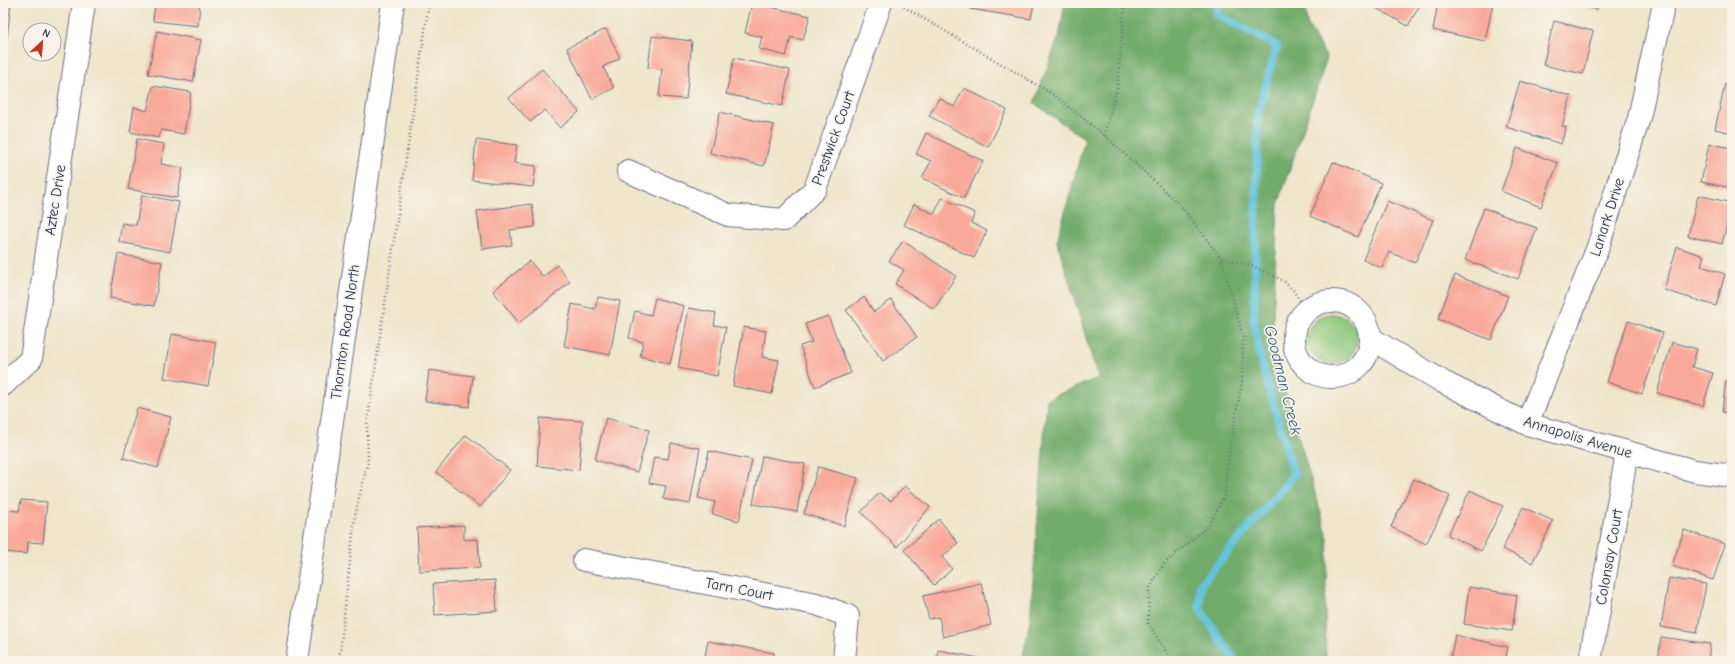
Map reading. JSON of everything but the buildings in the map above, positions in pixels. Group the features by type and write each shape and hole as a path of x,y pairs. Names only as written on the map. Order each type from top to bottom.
{"street":[{"name":"Aztec Drive","path":"3,385 31,358 84,3"},
{"name":"Thornton Road North","path":"297,661 393,3"},
{"name":"Prestwick Court","path":"628,171 728,215 784,220 815,189 881,3"},
{"name":"Lanark Drive","path":"1527,424 1598,247 1639,118 1664,3"},
{"path":"1329,301 1347,304 1362,315 1368,326 1370,338 1368,351 1362,362 1353,371 1341,376 1328,377 1316,374 1305,366 1298,356 1294,344 1296,326 1306,310 1317,304 1329,301"},
{"name":"Annapolis Avenue","path":"1370,338 1443,382 1527,424 1695,471 1732,476"},
{"name":"Colonsay Court","path":"1590,661 1627,453"},
{"name":"Tarn Court","path":"584,560 823,606 848,616 844,661"}],"path":[{"path":"337,661 340,652 355,514 368,462 367,425 429,3"},
{"path":"1104,135 1117,89 1125,3"},
{"path":"903,7 1051,93 1104,135 1181,206 1220,257 1243,337 1242,381 1228,453 1224,496 1210,524 1164,564 1149,589 1148,622 1172,661"},
{"path":"1220,257 1274,276 1293,290 1306,310"}],"green space":[{"path":"1065,3 1305,3 1307,24 1327,58 1278,205 1272,346 1328,538 1325,608 1326,661 1022,661 1030,620 1047,399 1098,378 1057,241 1085,139 1034,103 1059,36"},
{"path":"1337,314 1342,315 1350,321 1356,329 1356,349 1350,357 1342,363 1327,364 1322,363 1314,357 1308,349 1307,334 1308,329 1314,321 1322,315"}],"waterway":[{"name":"Goodman Creek","path":"1220,3 1216,14 1277,46 1258,113 1254,320 1261,362 1294,475 1200,585 1200,609 1235,661"}]}
